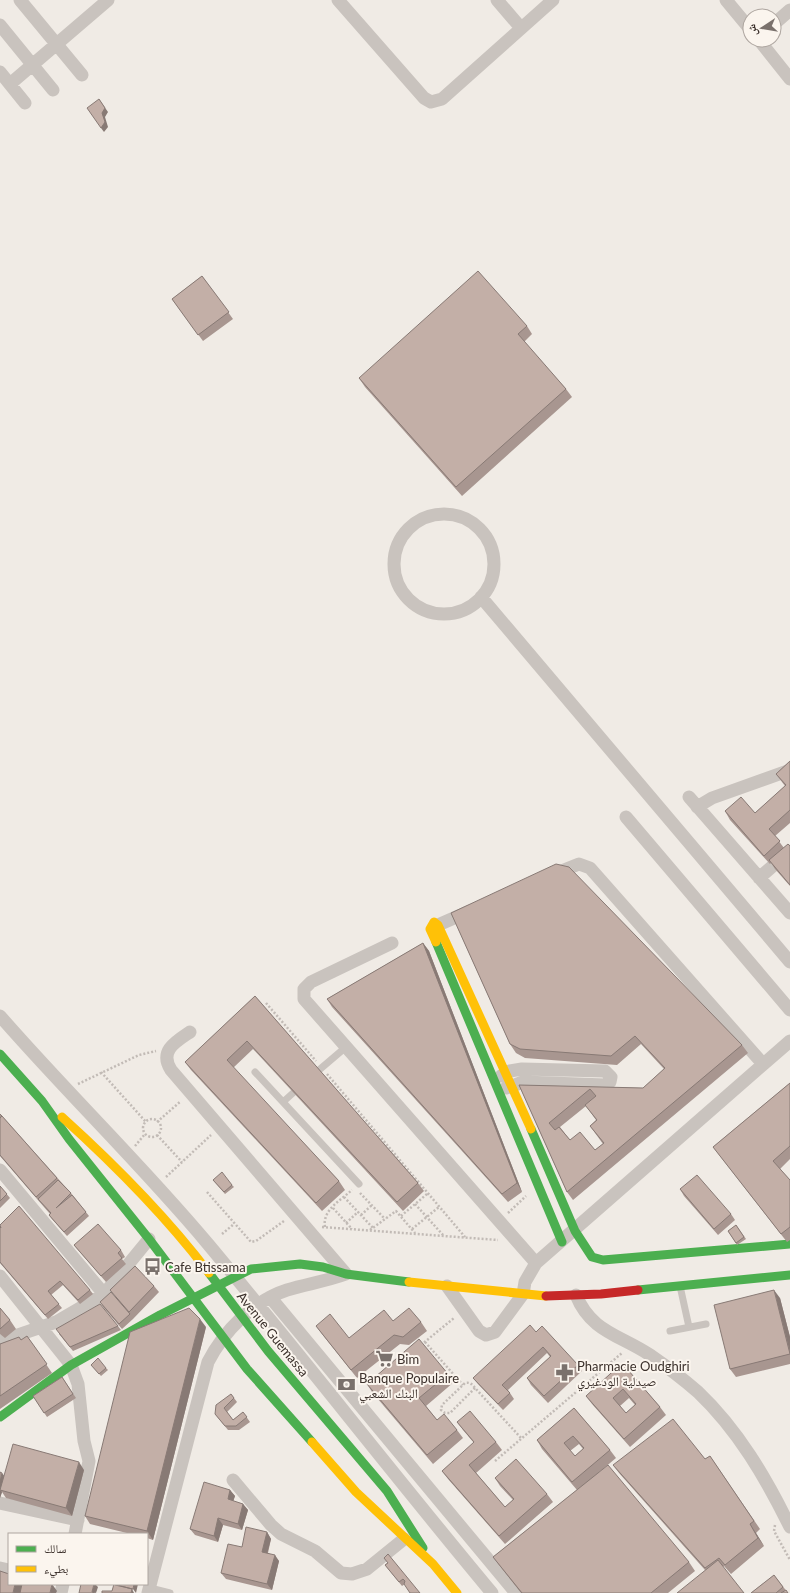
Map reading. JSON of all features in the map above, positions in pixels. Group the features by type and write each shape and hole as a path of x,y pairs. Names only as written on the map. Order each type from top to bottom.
{"street":[{"path":"20,0 82,75"},
{"path":"10,84 108,0"},
{"path":"338,0 424,98 431,102 442,99 552,0"},
{"path":"497,0 521,28"},
{"path":"726,0 742,20"},
{"path":"782,17 790,10"},
{"path":"0,25 53,90"},
{"path":"765,48 790,79"},
{"path":"0,72 25,103"},
{"path":"439,514 452,514 464,518 476,525 485,535 491,547 494,560 493,574 481,598 465,608 448,613 435,613 414,603 401,588 397,579 395,566 395,554 406,531 427,517 439,514"},
{"path":"481,598 790,962"},
{"path":"790,770 712,798 693,802 790,913"},
{"path":"626,817 790,1010"},
{"path":"759,878 790,852"},
{"path":"546,878 579,864 590,868 763,1064"},
{"path":"438,925 481,906"},
{"path":"562,1242 429,927 434,922 438,925 507,1073 575,1231 592,1257 604,1260 790,1244"},
{"path":"392,943 311,982 304,989 304,999 536,1264"},
{"path":"0,1016 66,1089 100,1123 157,1185 234,1276 256,1305 492,1593"},
{"path":"190,1032 168,1048 166,1054 168,1065 190,1093 346,1274"},
{"path":"447,1286 478,1331 482,1334 491,1334 495,1332 523,1294 527,1277 536,1264 790,1041"},
{"name":"Avenue Guemassa","path":"0,1054 42,1101 69,1139 149,1239 223,1338 356,1492 404,1539 433,1564"},
{"path":"494,1079 507,1073 522,1070 605,1071 611,1077 610,1082 605,1085 523,1082 512,1085 499,1092"},
{"name":"Avenue Guemassa","path":"42,1101 75,1128 143,1195 196,1256 268,1351 387,1491 433,1564 457,1593"},
{"path":"0,1170 104,1294"},
{"path":"0,1341 56,1322 104,1294 149,1239"},
{"path":"0,1417 72,1365 234,1276 251,1269 300,1264 323,1267 346,1274 447,1286 523,1294 576,1296 790,1275"},
{"path":"149,1591 153,1554 208,1362 223,1338 256,1305 270,1297 288,1290 326,1282 346,1274"},
{"path":"0,1276 42,1326 72,1365 78,1384 84,1441 89,1462 75,1533"},
{"path":"576,1296 582,1309 591,1321 667,1368 714,1408 752,1457 770,1487 790,1527"},
{"path":"270,1297 516,1593"},
{"path":"233,1480 271,1525 281,1534 315,1551 341,1573 352,1574 367,1569 404,1539"},
{"path":"0,1503 78,1520"}],"lane":[{"path":"320,1069 346,1047"},
{"path":"255,1072 359,1184"},
{"path":"283,1102 294,1093"},
{"path":"680,1286 689,1327"},
{"path":"670,1331 706,1324"},
{"path":"149,1591 170,1593"}],"path":[{"path":"266,1003 320,1069 465,1237"},
{"path":"66,1089 139,1055 168,1048"},
{"path":"101,1072 146,1122"},
{"path":"157,1122 190,1093"},
{"path":"152,1119 157,1122 160,1128 157,1135 151,1137 145,1134 143,1128 146,1122 152,1119"},
{"path":"157,1185 220,1127"},
{"path":"157,1135 182,1162"},
{"path":"499,1221 538,1184"},
{"path":"325,1227 325,1217 332,1208 355,1187 385,1219"},
{"path":"207,1192 248,1240 254,1242 294,1214"},
{"path":"401,1216 427,1194"},
{"path":"344,1197 361,1215 371,1229"},
{"path":"415,1204 443,1236"},
{"path":"361,1215 372,1206"},
{"path":"412,1229 439,1207"},
{"path":"332,1208 352,1229"},
{"path":"346,1223 358,1212"},
{"path":"371,1229 394,1212 398,1212 416,1233"},
{"path":"222,1234 234,1224"},
{"path":"305,1226 371,1229 517,1241"},
{"path":"419,1346 464,1310"},
{"path":"425,1342 463,1385"},
{"path":"495,1461 632,1345"},
{"path":"475,1388 450,1413 445,1413 442,1410 442,1405 463,1385 469,1382 475,1388 522,1439"},
{"path":"776,1523 774,1531 790,1560"}],"building":[{"path":"99,99 105,108 102,113 105,122 101,128 87,108"},
{"path":"478,271 527,326 518,334 566,389 456,487 359,378"},
{"path":"202,276 229,312 198,335 172,299"},
{"path":"790,761 790,810 769,829 780,841 764,856 725,811 741,797 755,813 786,785 776,774"},
{"path":"788,844 790,846 790,885 769,860"},
{"path":"556,864 569,867 742,1045 567,1192 519,1085 643,1088 665,1068 635,1036 611,1056 520,1049 510,1044 451,913","holes":["590,1089 596,1096 585,1105 597,1120 590,1126 604,1143 595,1150 580,1132 570,1140 559,1127 555,1130 549,1123"]},
{"path":"423,943 517,1183 502,1194 327,999"},
{"path":"255,996 418,1183 397,1202 247,1041 227,1060 339,1181 316,1203 185,1062"},
{"path":"790,1083 790,1146 773,1161 790,1180 790,1227 781,1234 713,1147"},
{"path":"2,1116 57,1178 36,1197 0,1155 0,1118"},
{"path":"222,1172 232,1185 224,1192 213,1180"},
{"path":"697,1175 731,1214 714,1229 680,1189"},
{"path":"58,1180 71,1193 56,1208 72,1195 86,1212 64,1232 49,1215 51,1213 38,1199"},
{"path":"0,1186 7,1194 0,1201"},
{"path":"19,1206 90,1290 78,1300 60,1281 48,1291 59,1304 45,1315 0,1262 0,1225"},
{"path":"98,1224 121,1250 118,1253 122,1258 101,1276 74,1245"},
{"path":"736,1225 744,1237 736,1243 728,1231"},
{"path":"135,1266 154,1286 129,1312 110,1290"},
{"path":"774,1290 790,1354 730,1369 714,1305"},
{"path":"111,1292 130,1314 119,1324 100,1302"},
{"path":"100,1304 118,1326 70,1347 56,1329"},
{"path":"0,1308 10,1320 0,1329"},
{"path":"189,1308 200,1319 147,1531 85,1516 130,1332"},
{"path":"409,1308 421,1322 403,1337 394,1335 351,1370 316,1326 330,1314 349,1338 384,1310 393,1321"},
{"path":"530,1325 536,1332 542,1326 578,1365 544,1396 527,1378 551,1356 543,1347 502,1385 510,1393 498,1404 473,1378"},
{"path":"27,1336 47,1364 0,1396 0,1344 19,1337 21,1340"},
{"path":"419,1339 448,1374 419,1398 437,1420 444,1414 457,1430 427,1455 367,1384"},
{"path":"98,1358 106,1368 99,1374 91,1365"},
{"path":"622,1363 660,1407 624,1439 586,1396","holes":["623,1389 636,1404 626,1413 613,1398"]},
{"path":"62,1377 73,1394 44,1413 33,1396"},
{"path":"231,1394 234,1398 224,1408 233,1420 243,1412 247,1417 236,1426 225,1426 215,1414 216,1405"},
{"path":"574,1408 610,1450 572,1482 537,1440","holes":["573,1436 584,1448 575,1456 564,1443"]},
{"path":"470,1411 496,1442 469,1465 505,1507 514,1499 495,1478 516,1459 547,1494 499,1536 442,1471 474,1442 457,1422"},
{"path":"673,1419 705,1459 710,1456 754,1521 750,1524 758,1538 725,1565 719,1558 705,1568 613,1465"},
{"path":"13,1444 79,1462 66,1508 0,1490"},
{"path":"608,1465 689,1562 651,1593 522,1593 493,1557"},
{"path":"204,1482 230,1490 228,1499 243,1504 238,1524 218,1518 214,1536 190,1529"},
{"path":"246,1527 267,1532 262,1552 275,1555 267,1584 221,1573 228,1544 242,1547"},
{"path":"388,1554 420,1593 410,1593 404,1584 405,1581 403,1579 399,1582 385,1565 388,1563 384,1558"},
{"path":"718,1560 744,1593 677,1593"},
{"path":"0,1571 8,1574 8,1585 15,1585 13,1593 0,1593"},
{"path":"774,1575 783,1587 776,1593 751,1593"},
{"path":"22,1585 52,1585 50,1593 20,1593"},
{"path":"81,1585 94,1585 92,1592 95,1593 79,1593"},
{"path":"114,1585 132,1589 131,1593 102,1593 102,1591 112,1591"},
{"path":"115,1585 134,1585 133,1589"},
{"path":"786,1590 788,1593 781,1593"}],"traffic: fast":[{"path":"436,942 562,1242"},
{"path":"0,1054 42,1101 69,1139 149,1239 247,1369 312,1442"},
{"path":"531,1129 575,1231 592,1257 603,1260 790,1244"},
{"path":"0,1417 71,1365 160,1315 251,1269 300,1264 323,1267 346,1274 409,1282"},
{"path":"209,1273 268,1351 387,1491 423,1548"},
{"path":"638,1290 790,1275"}],"traffic: slow":[{"path":"436,942 430,929 434,922 438,925 531,1129"},
{"path":"62,1117 158,1211 209,1273"},
{"path":"409,1282 546,1296"},
{"path":"312,1442 356,1492 433,1564 457,1593"}],"traffic: jam":[{"path":"546,1296 601,1294 638,1290"}],"place":[{"name":"Cafe Btissama","path":"152,1267"},
{"name":"Bim","path":"384,1359"},
{"name":"Pharmacie Oudghiri صيدلية الودغيري","path":"564,1373"},
{"name":"Banque Populaire البنك الشعبي","path":"346,1385"}]}
